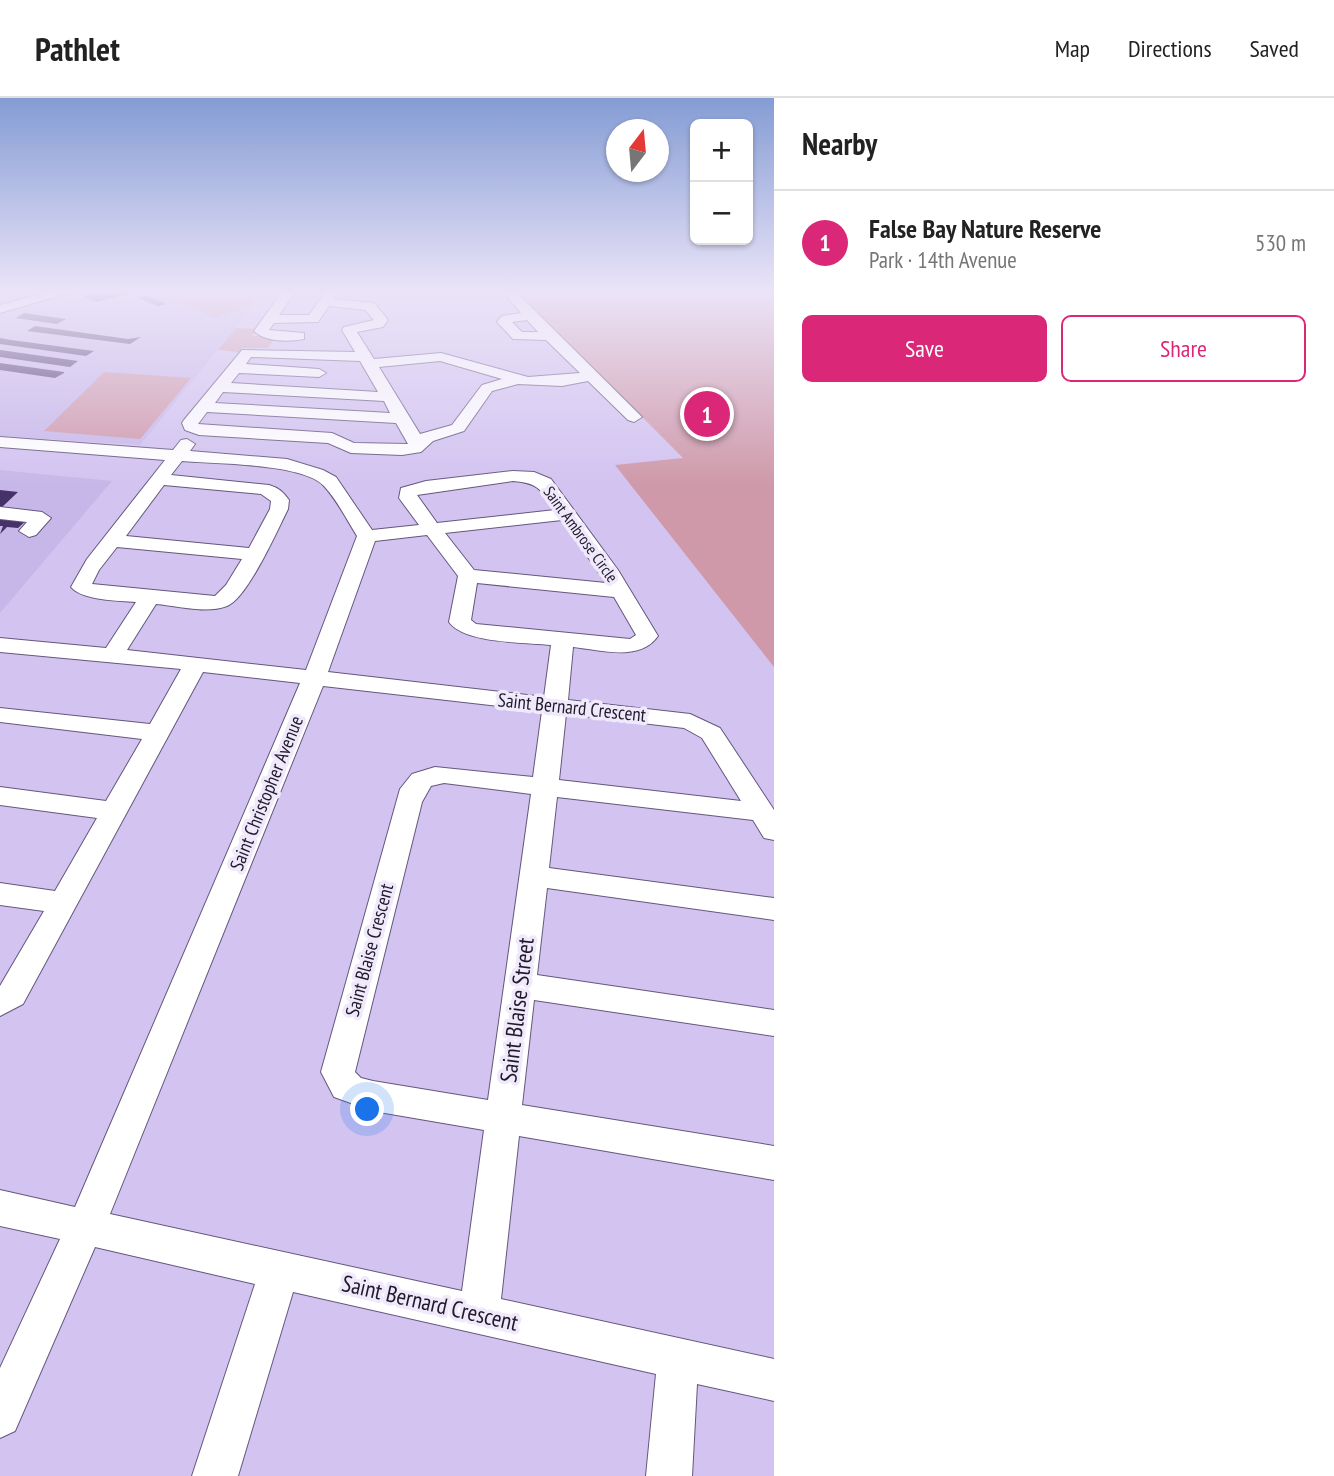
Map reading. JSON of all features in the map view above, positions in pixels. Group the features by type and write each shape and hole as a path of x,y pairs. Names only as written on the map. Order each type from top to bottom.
{"street":[{"path":"242,356 190,425 200,430 332,438 351,448 407,450 415,448 427,437 458,428 487,388 517,380"},
{"path":"288,356 368,368 449,358 517,380 547,382 591,376"},
{"path":"360,356 417,444"},
{"path":"571,356 634,417"},
{"path":"233,368 337,374"},
{"path":"219,387 388,397"},
{"path":"203,407 401,418"},
{"path":"159,479 251,487 273,492 281,504 231,593 222,601 212,603 102,593 80,587 159,479 200,430"},
{"path":"0,442 279,463 317,474 330,481 367,536 567,514"},
{"name":"Saint Ambrose Circle","path":"526,476 545,483 621,591 647,636 641,643 630,646 478,631 463,625 458,618 468,576 433,530 408,498 410,490 526,476"},
{"path":"0,513 42,518 29,531"},
{"name":"Saint Christopher Avenue","path":"0,1416 86,1227 314,678 367,536"},
{"path":"112,541 254,554"},
{"path":"468,576 621,591"},
{"path":"112,656 150,597"},
{"path":"555,705 563,640"},
{"name":"Saint Bernard Crescent","path":"0,645 196,664 698,723 711,733 768,821"},
{"path":"0,1003 12,995 196,664"},
{"name":"Saint Blaise Street","path":"479,1314 555,705"},
{"path":"0,715 158,733"},
{"name":"Saint Blaise Crescent","path":"503,1118 352,1091 343,1085 338,1072 406,810 416,783 434,775 544,787"},
{"path":"544,787 768,821"},
{"path":"0,796 114,811"},
{"path":"533,876 774,909"},
{"path":"0,894 63,903"},
{"path":"520,985 774,1023"},
{"path":"503,1118 774,1163"},
{"name":"Saint Bernard Crescent","path":"0,1208 774,1380"},
{"path":"215,1476 265,1322 279,1269"},
{"path":"670,1476 678,1358"}],"shaded area":[{"path":"0,356 212,356 140,445 0,436"},
{"path":"582,356 774,356 774,667 615,465 683,458"},
{"path":"104,372 191,378 140,439 44,431"},
{"path":"0,470 112,481 0,613"}],"building":[{"path":"45,356 78,361 70,367 0,357"},
{"path":"0,363 64,373 55,378 0,370"},
{"path":"0,490 18,492 0,509"},
{"path":"0,516 28,519 18,528 7,527 0,534 3,526 0,526"}],"place":[{"name":"False Bay Nature Reserve","path":"707,414"}]}
